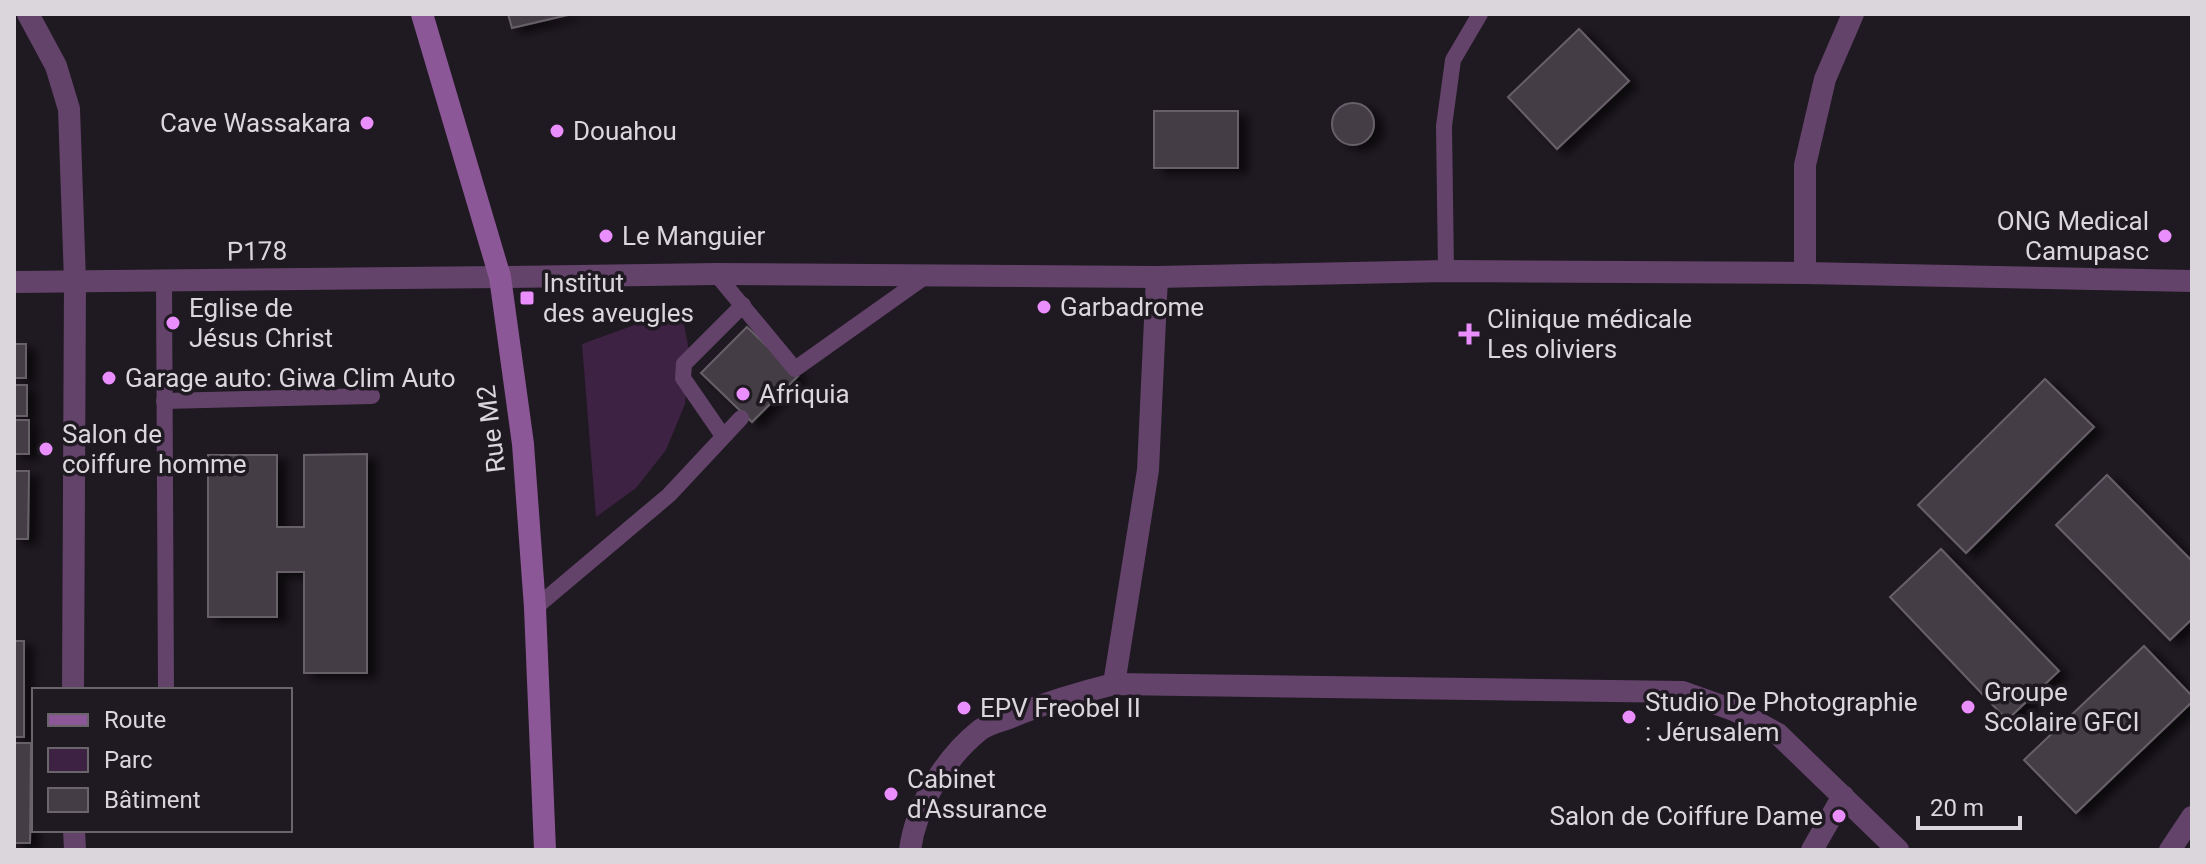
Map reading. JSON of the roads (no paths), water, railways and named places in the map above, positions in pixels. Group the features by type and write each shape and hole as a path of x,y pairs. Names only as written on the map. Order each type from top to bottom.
{"main road":[{"name":"Rue M2","path":"422,14 500,277 523,444 535,608 545,850"}],"street":[{"path":"28,14 56,66 69,109 75,281 73,688"},
{"path":"1805,273 1805,165 1825,79 1853,14"},
{"name":"P178","path":"14,282 716,274 1157,277 1446,271 1805,273 2192,281"},
{"path":"1114,684 1148,470 1157,277"},
{"path":"910,850 923,805 950,760 983,728 1056,698 1114,684 1683,692 1736,711 1778,734 1898,850"},
{"path":"1812,850 1843,796"},
{"path":"2170,850 2192,817"}],"lane":[{"path":"1446,271 1444,126 1453,60 1480,14"},
{"path":"716,274 795,369 926,276"},
{"path":"164,280 166,688"},
{"path":"723,436 682,372 684,364 743,305"},
{"path":"164,401 372,396"},
{"path":"535,608 669,495 741,418"}],"place":[{"name":"Cave Wassakara","path":"367,123"},
{"name":"Douahou","path":"557,131"},
{"name":"Le Manguier","path":"606,236"},
{"name":"ONG Medical Camupasc","path":"2165,236"},
{"name":"Institut des aveugles","path":"527,298"},
{"name":"Garbadrome","path":"1044,307"},
{"name":"Eglise de Jésus Christ","path":"173,323"},
{"name":"Clinique médicale Les oliviers","path":"1469,334"},
{"name":"Garage auto: Giwa Clim Auto","path":"109,378"},
{"name":"Afriquia","path":"743,394"},
{"name":"Salon de coiffure homme","path":"46,449"},
{"name":"Groupe Scolaire GFCI","path":"1968,707"},
{"name":"EPV Freobel II","path":"964,708"},
{"name":"Studio De Photographie : Jérusalem","path":"1629,717"},
{"name":"Cabinet d'Assurance","path":"891,794"},
{"name":"Salon de Coiffure Dame","path":"1839,816"}]}
